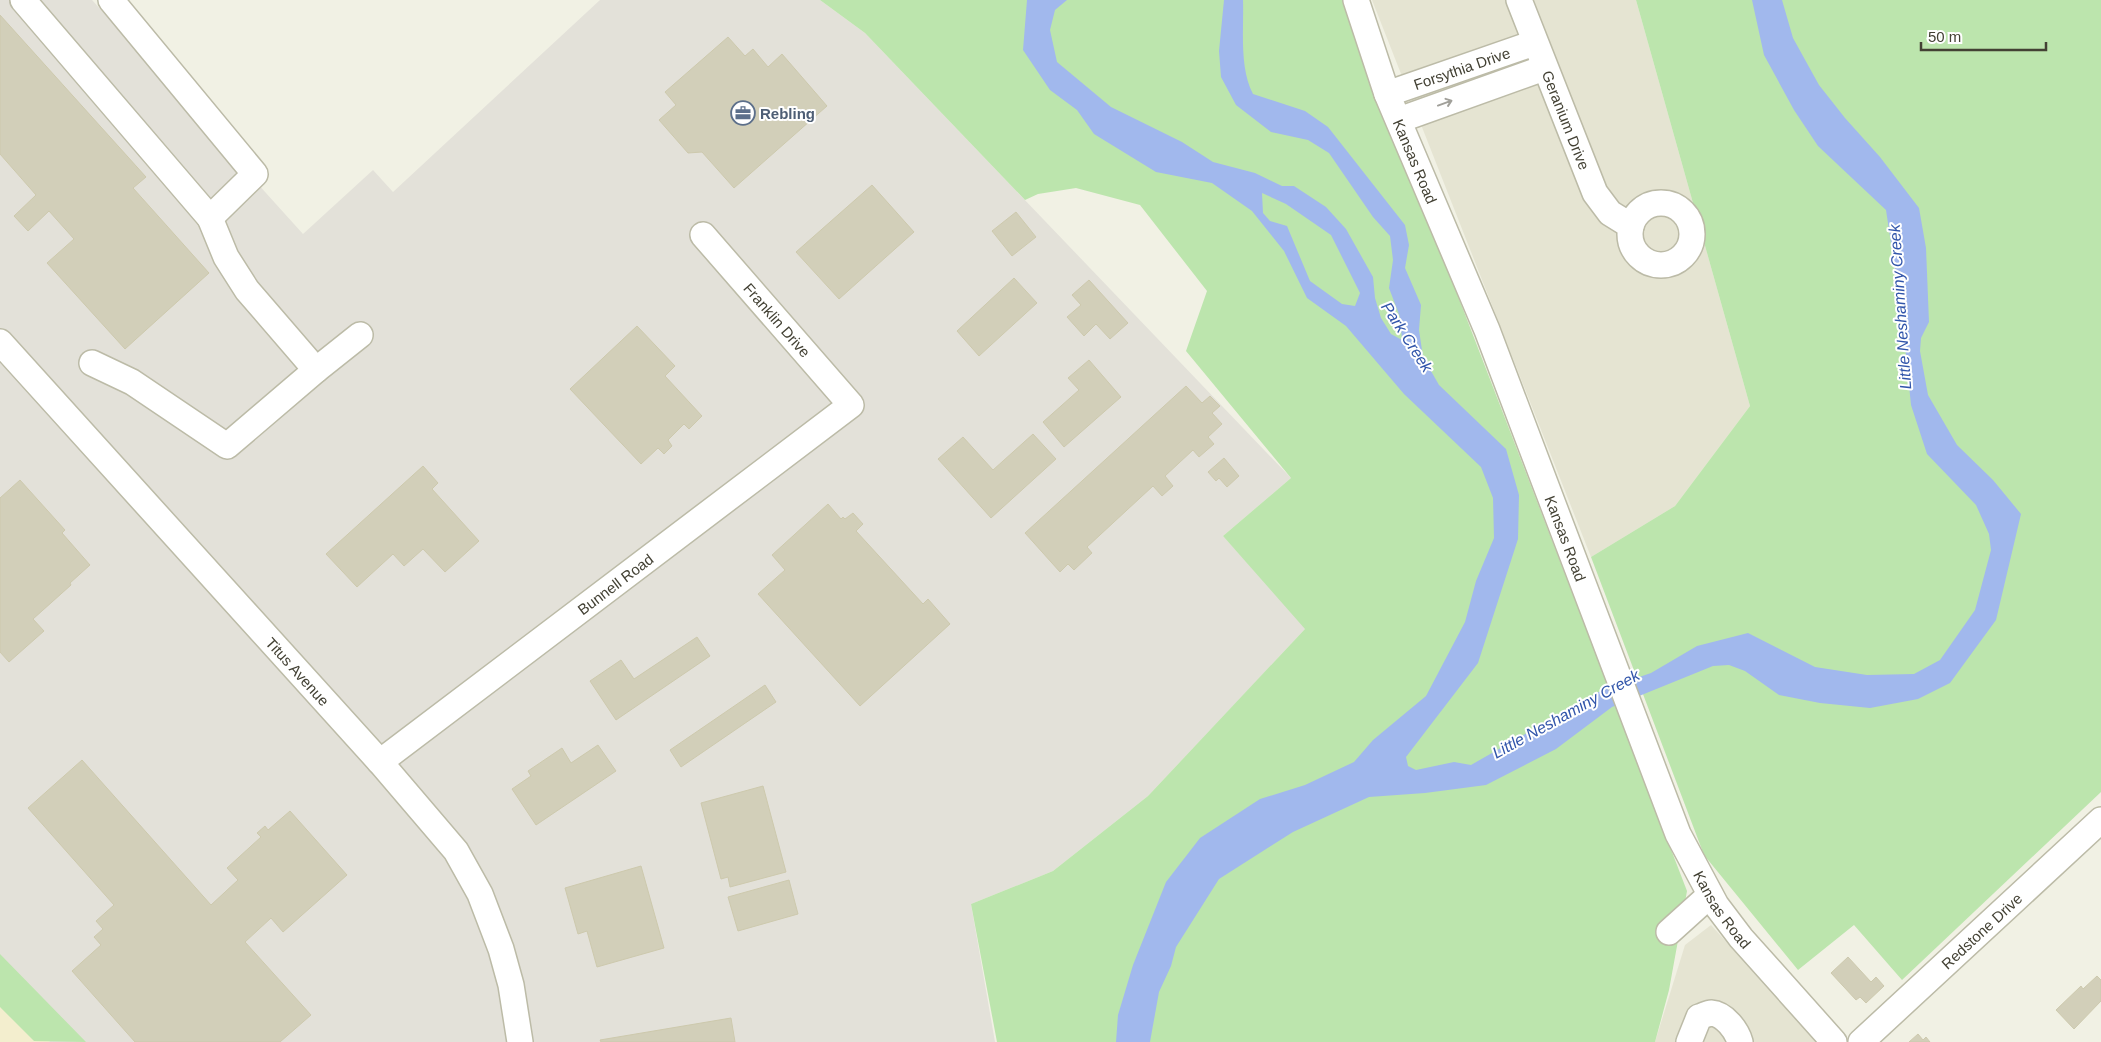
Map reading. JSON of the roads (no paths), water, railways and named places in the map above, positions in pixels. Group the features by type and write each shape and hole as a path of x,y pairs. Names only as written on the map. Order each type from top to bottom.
{"street":[{"path":"23,0 210,218 226,257 247,290 316,370"},
{"path":"111,0 256,174 210,218"},
{"name":"Kansas Road","path":"1356,0 1388,94 1487,330 1678,834 1710,895 1741,938 1834,1042"},
{"name":"Geranium Drive","path":"1519,0 1534,43 1595,193 1610,213 1630,226"},
{"name":"Forsythia Drive","path":"1388,94 1534,43"},
{"name":"Forsythia Drive","path":"1400,120 1544,68"},
{"name":"Franklin Drive","path":"703,236 851,405"},
{"path":"92,363 132,382 227,446 360,335"},
{"name":"Titus Avenue","path":"0,342 380,762 456,851 480,894 501,949 511,985 520,1042"},
{"name":"Bunnell Road","path":"380,762 851,405"},
{"name":"Redstone Drive","path":"1861,1042 2101,820"},
{"path":"1669,932 1710,895"},
{"path":"1689,1042 1699,1017 1712,1013 1722,1017 1733,1028 1740,1042"}],"water":[{"path":"1027,0 1067,0 1055,10 1050,30 1057,62 1111,107 1182,142 1213,162 1255,173 1282,186 1294,186 1326,207 1346,229 1373,277 1375,298 1381,318 1391,334 1402,340 1400,317 1389,288 1393,260 1390,236 1373,217 1329,153 1308,140 1271,132 1236,105 1221,77 1219,51 1224,0 1243,0 1244,60 1253,94 1305,111 1328,127 1405,225 1409,245 1405,268 1421,305 1419,330 1423,357 1439,385 1506,449 1519,495 1518,539 1478,663 1406,757 1408,766 1416,770 1454,762 1471,765 1604,689 1651,673 1697,646 1748,633 1815,667 1867,675 1914,674 1940,660 1975,610 1991,550 1989,534 1976,505 1927,454 1911,405 1902,316 1886,210 1818,146 1794,110 1764,55 1752,0 1782,0 1793,38 1819,85 1880,157 1919,208 1926,248 1929,322 1921,338 1920,351 1928,395 1957,445 1993,480 2021,514 1996,620 1950,683 1918,699 1870,708 1820,703 1779,695 1745,671 1729,665 1713,666 1612,707 1556,749 1486,785 1425,793 1369,797 1293,832 1219,879 1176,947 1171,966 1159,992 1150,1042 1116,1042 1118,1015 1133,965 1166,882 1200,838 1260,799 1305,785 1354,762 1373,740 1426,696 1465,622 1476,581 1494,538 1493,498 1481,467 1404,394 1346,326 1307,298 1284,251 1252,211 1212,183 1156,172 1094,134 1077,110 1050,90 1023,50","holes":["1262,193 1286,204 1331,235 1360,293 1355,306 1342,304 1310,281 1287,226 1270,221 1263,213"]}],"place":[{"name":"Rebling","path":"743,113"}],"water label":[{"name":"Little Neshaminy Creek","path":"1900,307"},
{"name":"Park Creek","path":"1407,337"},
{"name":"Little Neshaminy Creek","path":"1566,714"}]}
